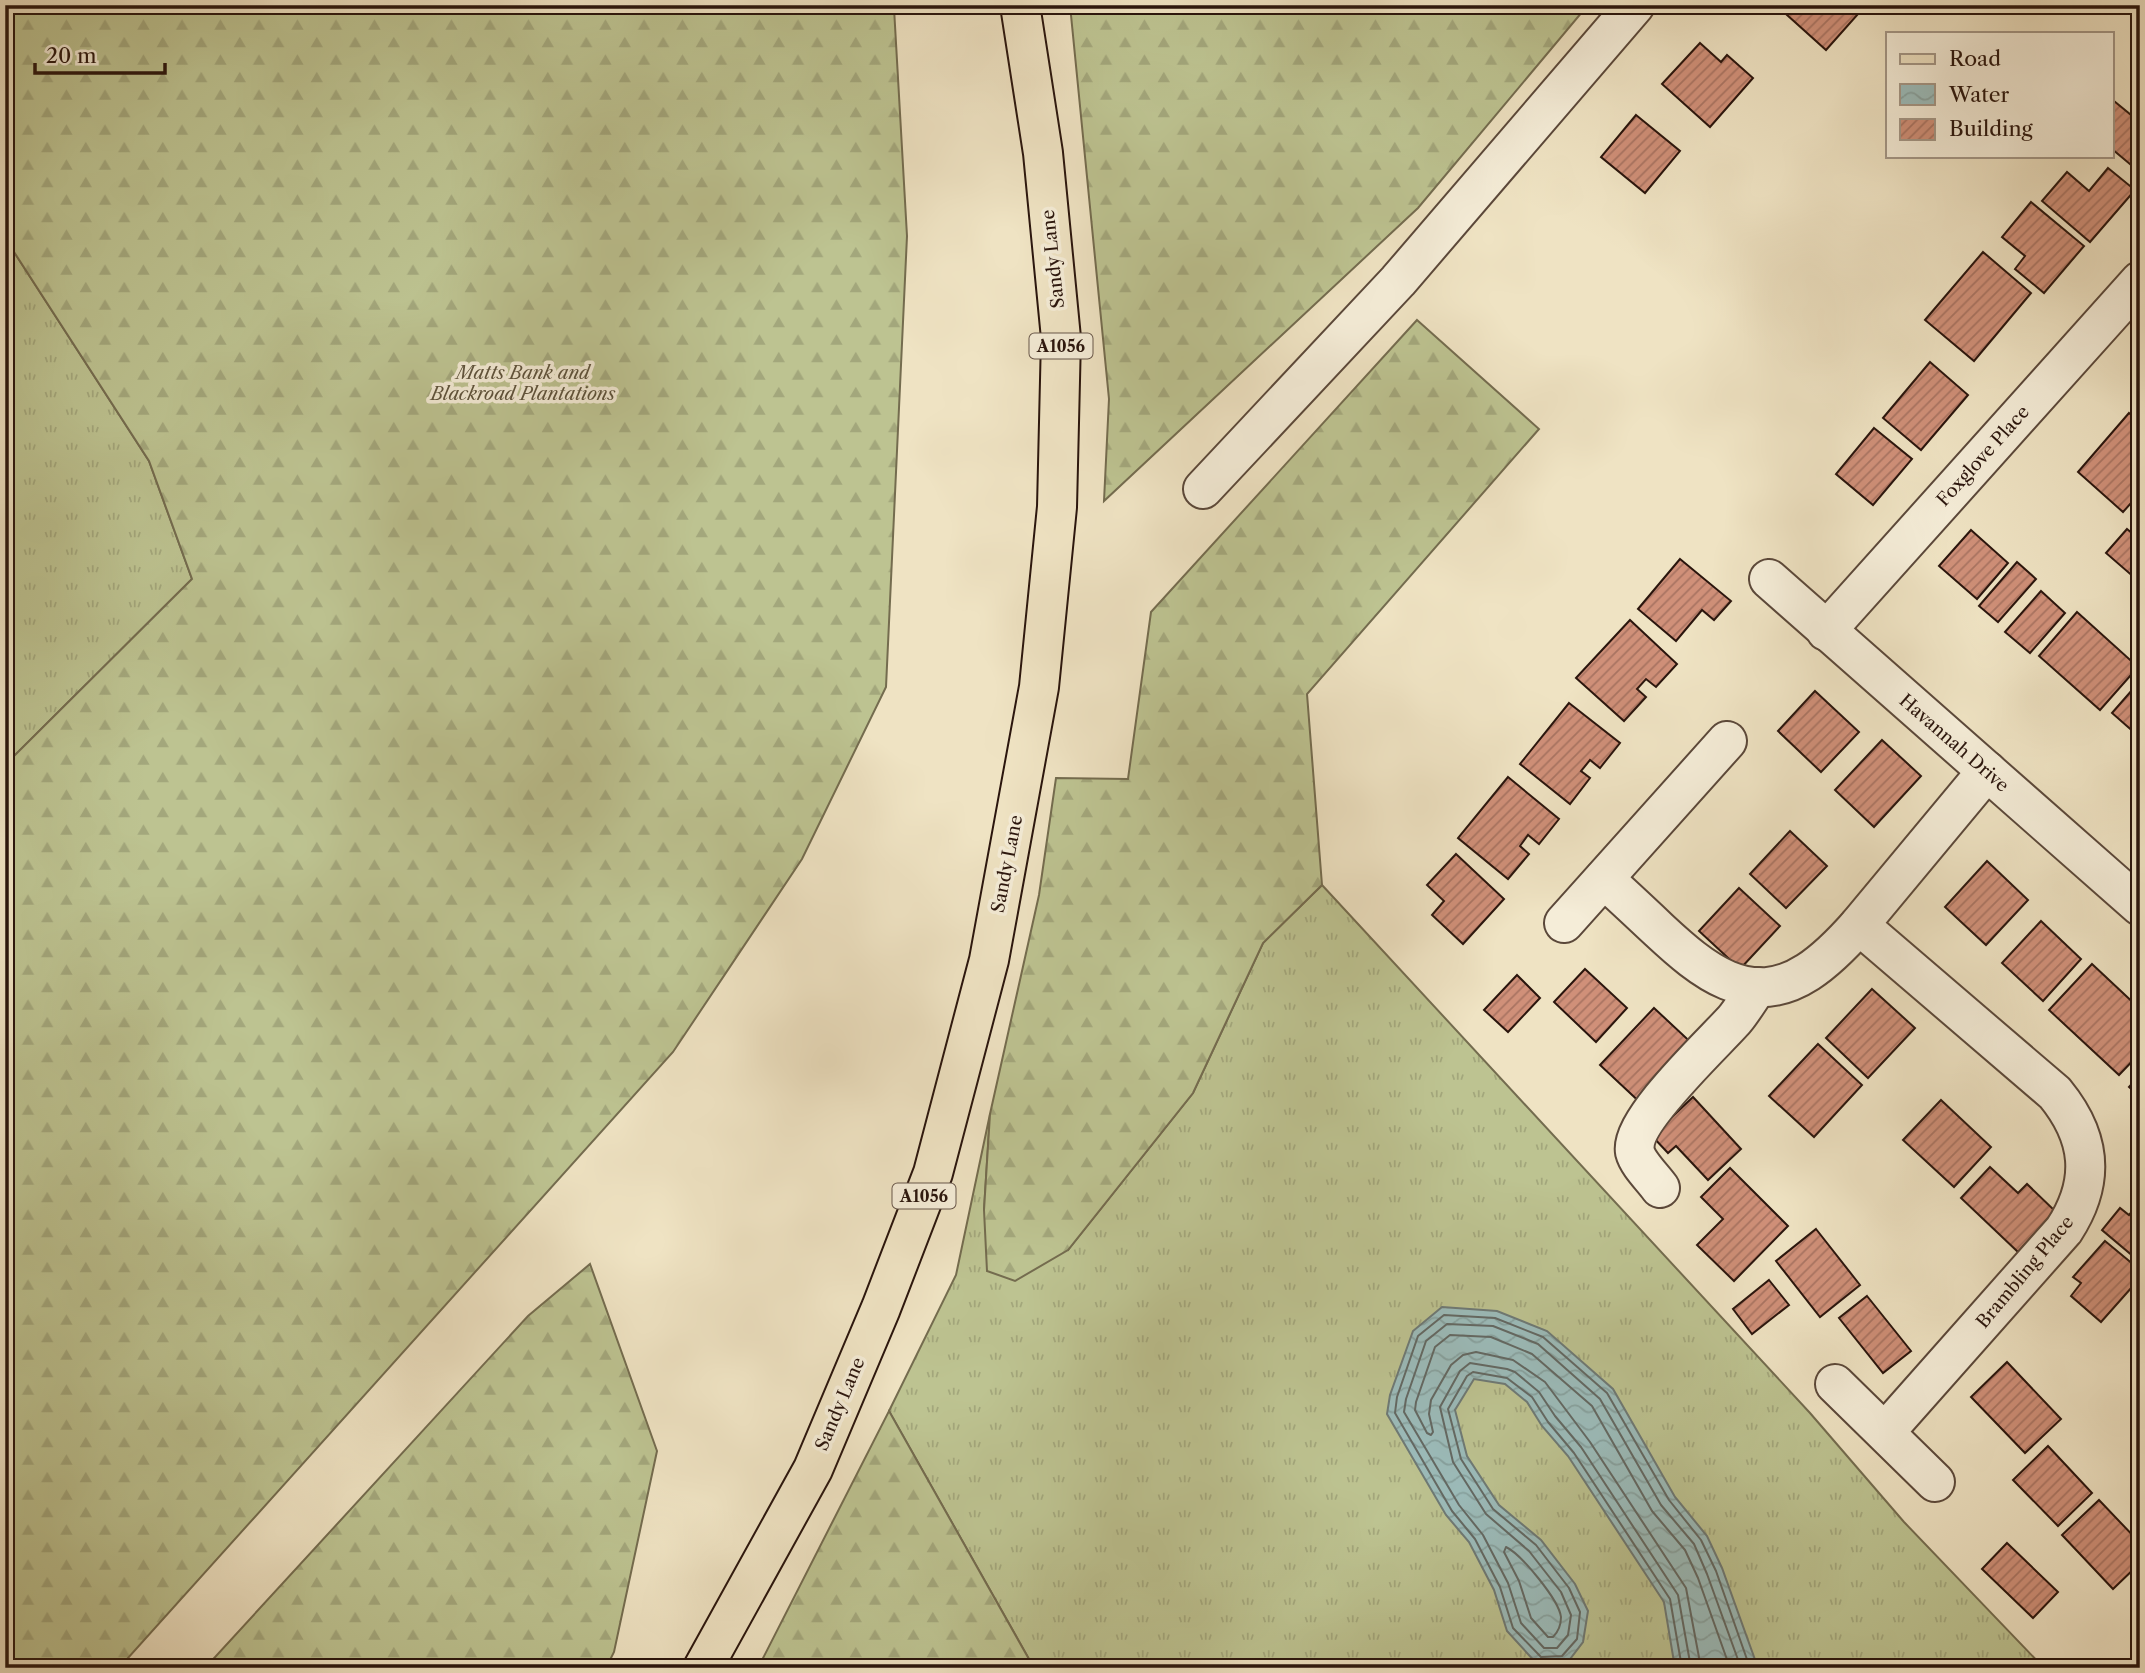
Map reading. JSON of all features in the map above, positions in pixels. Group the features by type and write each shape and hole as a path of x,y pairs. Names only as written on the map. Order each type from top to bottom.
{"main road":[{"name":"Sandy Lane","path":"703,1668 813,1469 881,1308 933,1172 989,960 1038,687 1057,508 1061,338 1043,153 1020,5"}],"street":[{"path":"1203,489 1398,281 1635,5"},
{"name":"Foxglove Place","path":"1826,631 2140,281"},
{"name":"Havannah Drive","path":"1769,579 2140,906"},
{"path":"1564,923 1727,741"},
{"path":"1604,879 1706,970 1740,985 1757,987 1790,981 1808,972 1838,948 1987,771"},
{"name":"Brambling Place","path":"1859,925 2055,1093 2080,1130 2086,1172 2079,1204 2064,1230 1885,1432"},
{"path":"1660,1188 1635,1153 1636,1140 1643,1124 1660,1100 1737,1016 1757,987"},
{"path":"1835,1384 1935,1482"}],"green space":[{"name":"Matts Bank and Blackroad Plantations","path":"5,5 893,5 894,8 907,236 886,687 802,859 673,1052 119,1668 5,1668 5,765 192,579 149,461 5,238"},
{"path":"1070,5 1588,5 1418,208 1104,501 1109,399"},
{"path":"5,238 149,461 192,579 5,765"},
{"path":"1417,320 1539,429 1307,694 1322,885 1263,943 1193,1093 1068,1250 1015,1281 987,1271 984,1210 990,1114 1039,895 1056,778 1128,779 1151,612"},
{"path":"1322,885 1810,1413 1904,1522 2044,1668 1034,1668 889,1411 956,1275 990,1114 984,1210 1068,1250 1193,1093 1263,943"},
{"path":"590,1264 657,1451 614,1652 606,1668 205,1668 528,1316"},
{"path":"889,1411 1034,1668 758,1668"}],"water":[{"path":"1442,1307 1497,1311 1547,1331 1613,1389 1675,1497 1707,1536 1722,1568 1758,1668 1675,1668 1664,1602 1568,1456 1542,1426 1527,1402 1505,1384 1474,1379 1455,1410 1467,1456 1499,1505 1541,1540 1575,1584 1588,1611 1583,1642 1567,1663 1538,1665 1507,1631 1494,1590 1469,1542 1446,1515 1387,1414 1390,1395 1413,1331"}],"building":[{"path":"1776,5 1866,5 1826,50"},
{"path":"1700,43 1721,62 1727,55 1753,78 1710,127 1662,84"},
{"path":"2114,101 2136,119 2140,114 2140,167 2137,170 2114,151"},
{"path":"1636,115 1680,151 1645,193 1601,157"},
{"path":"2108,168 2135,190 2090,242 2042,201 2067,172 2089,191"},
{"path":"2031,202 2084,246 2044,293 2015,269 2025,256 2002,237"},
{"path":"1983,252 2031,293 1974,361 1925,320"},
{"path":"1930,362 1968,395 1921,450 1883,418"},
{"path":"2129,413 2140,422 2140,493 2123,512 2078,472"},
{"path":"1874,428 1912,459 1873,505 1836,474"},
{"path":"2127,529 2140,540 2140,575 2136,579 2106,553"},
{"path":"1971,530 2008,563 1977,599 1939,566"},
{"path":"1680,559 1731,601 1714,620 1702,610 1676,641 1638,609"},
{"path":"2017,562 2036,579 1998,622 1979,606"},
{"path":"2041,591 2065,613 2030,653 2005,632"},
{"path":"2077,612 2138,667 2100,710 2039,656"},
{"path":"1630,620 1677,664 1656,687 1646,679 1637,689 1646,697 1624,721 1576,678"},
{"path":"2140,681 2140,729 2136,734 2112,713"},
{"path":"1815,691 1859,732 1821,772 1778,731"},
{"path":"1569,703 1620,743 1600,768 1590,760 1581,771 1590,778 1570,804 1520,764"},
{"path":"1882,740 1921,776 1874,827 1835,790"},
{"path":"1508,777 1559,819 1539,844 1528,835 1520,846 1529,854 1508,879 1458,838"},
{"path":"1790,831 1827,866 1786,908 1750,874"},
{"path":"1456,854 1504,899 1463,944 1432,915 1444,901 1427,885"},
{"path":"1987,861 2028,900 1986,945 1945,907"},
{"path":"1739,888 1780,926 1740,969 1699,931"},
{"path":"2041,921 2081,959 2043,1001 2002,963"},
{"path":"2092,964 2140,1009 2140,1053 2119,1075 2049,1010"},
{"path":"1585,969 1627,1008 1596,1042 1554,1002"},
{"path":"1517,975 1540,998 1508,1032 1484,1010"},
{"path":"1872,989 1915,1028 1868,1078 1826,1038"},
{"path":"1654,1008 1699,1050 1645,1107 1600,1065"},
{"path":"1818,1044 1862,1085 1814,1137 1769,1096"},
{"path":"2140,1075 2140,1097 2129,1087"},
{"path":"1693,1097 1741,1149 1708,1180 1676,1146 1668,1153 1652,1136"},
{"path":"1941,1100 1991,1147 1954,1187 1903,1140"},
{"path":"1990,1167 2018,1193 2027,1184 2055,1211 2018,1252 1961,1198"},
{"path":"1730,1168 1788,1226 1734,1281 1697,1245 1723,1219 1701,1197"},
{"path":"2140,1202 2140,1262 2102,1230 2120,1208 2129,1215"},
{"path":"1816,1229 1860,1285 1820,1317 1776,1261"},
{"path":"2105,1241 2140,1270 2140,1278 2101,1322 2071,1296 2081,1283 2073,1277"},
{"path":"1769,1280 1789,1305 1752,1334 1733,1309"},
{"path":"1867,1296 1911,1351 1883,1373 1839,1318"},
{"path":"2007,1362 2061,1419 2025,1453 1971,1397"},
{"path":"2048,1446 2092,1493 2058,1526 2013,1480"},
{"path":"2099,1500 2140,1543 2140,1563 2113,1589 2062,1535"},
{"path":"2007,1543 2058,1592 2033,1618 1982,1569"}]}
